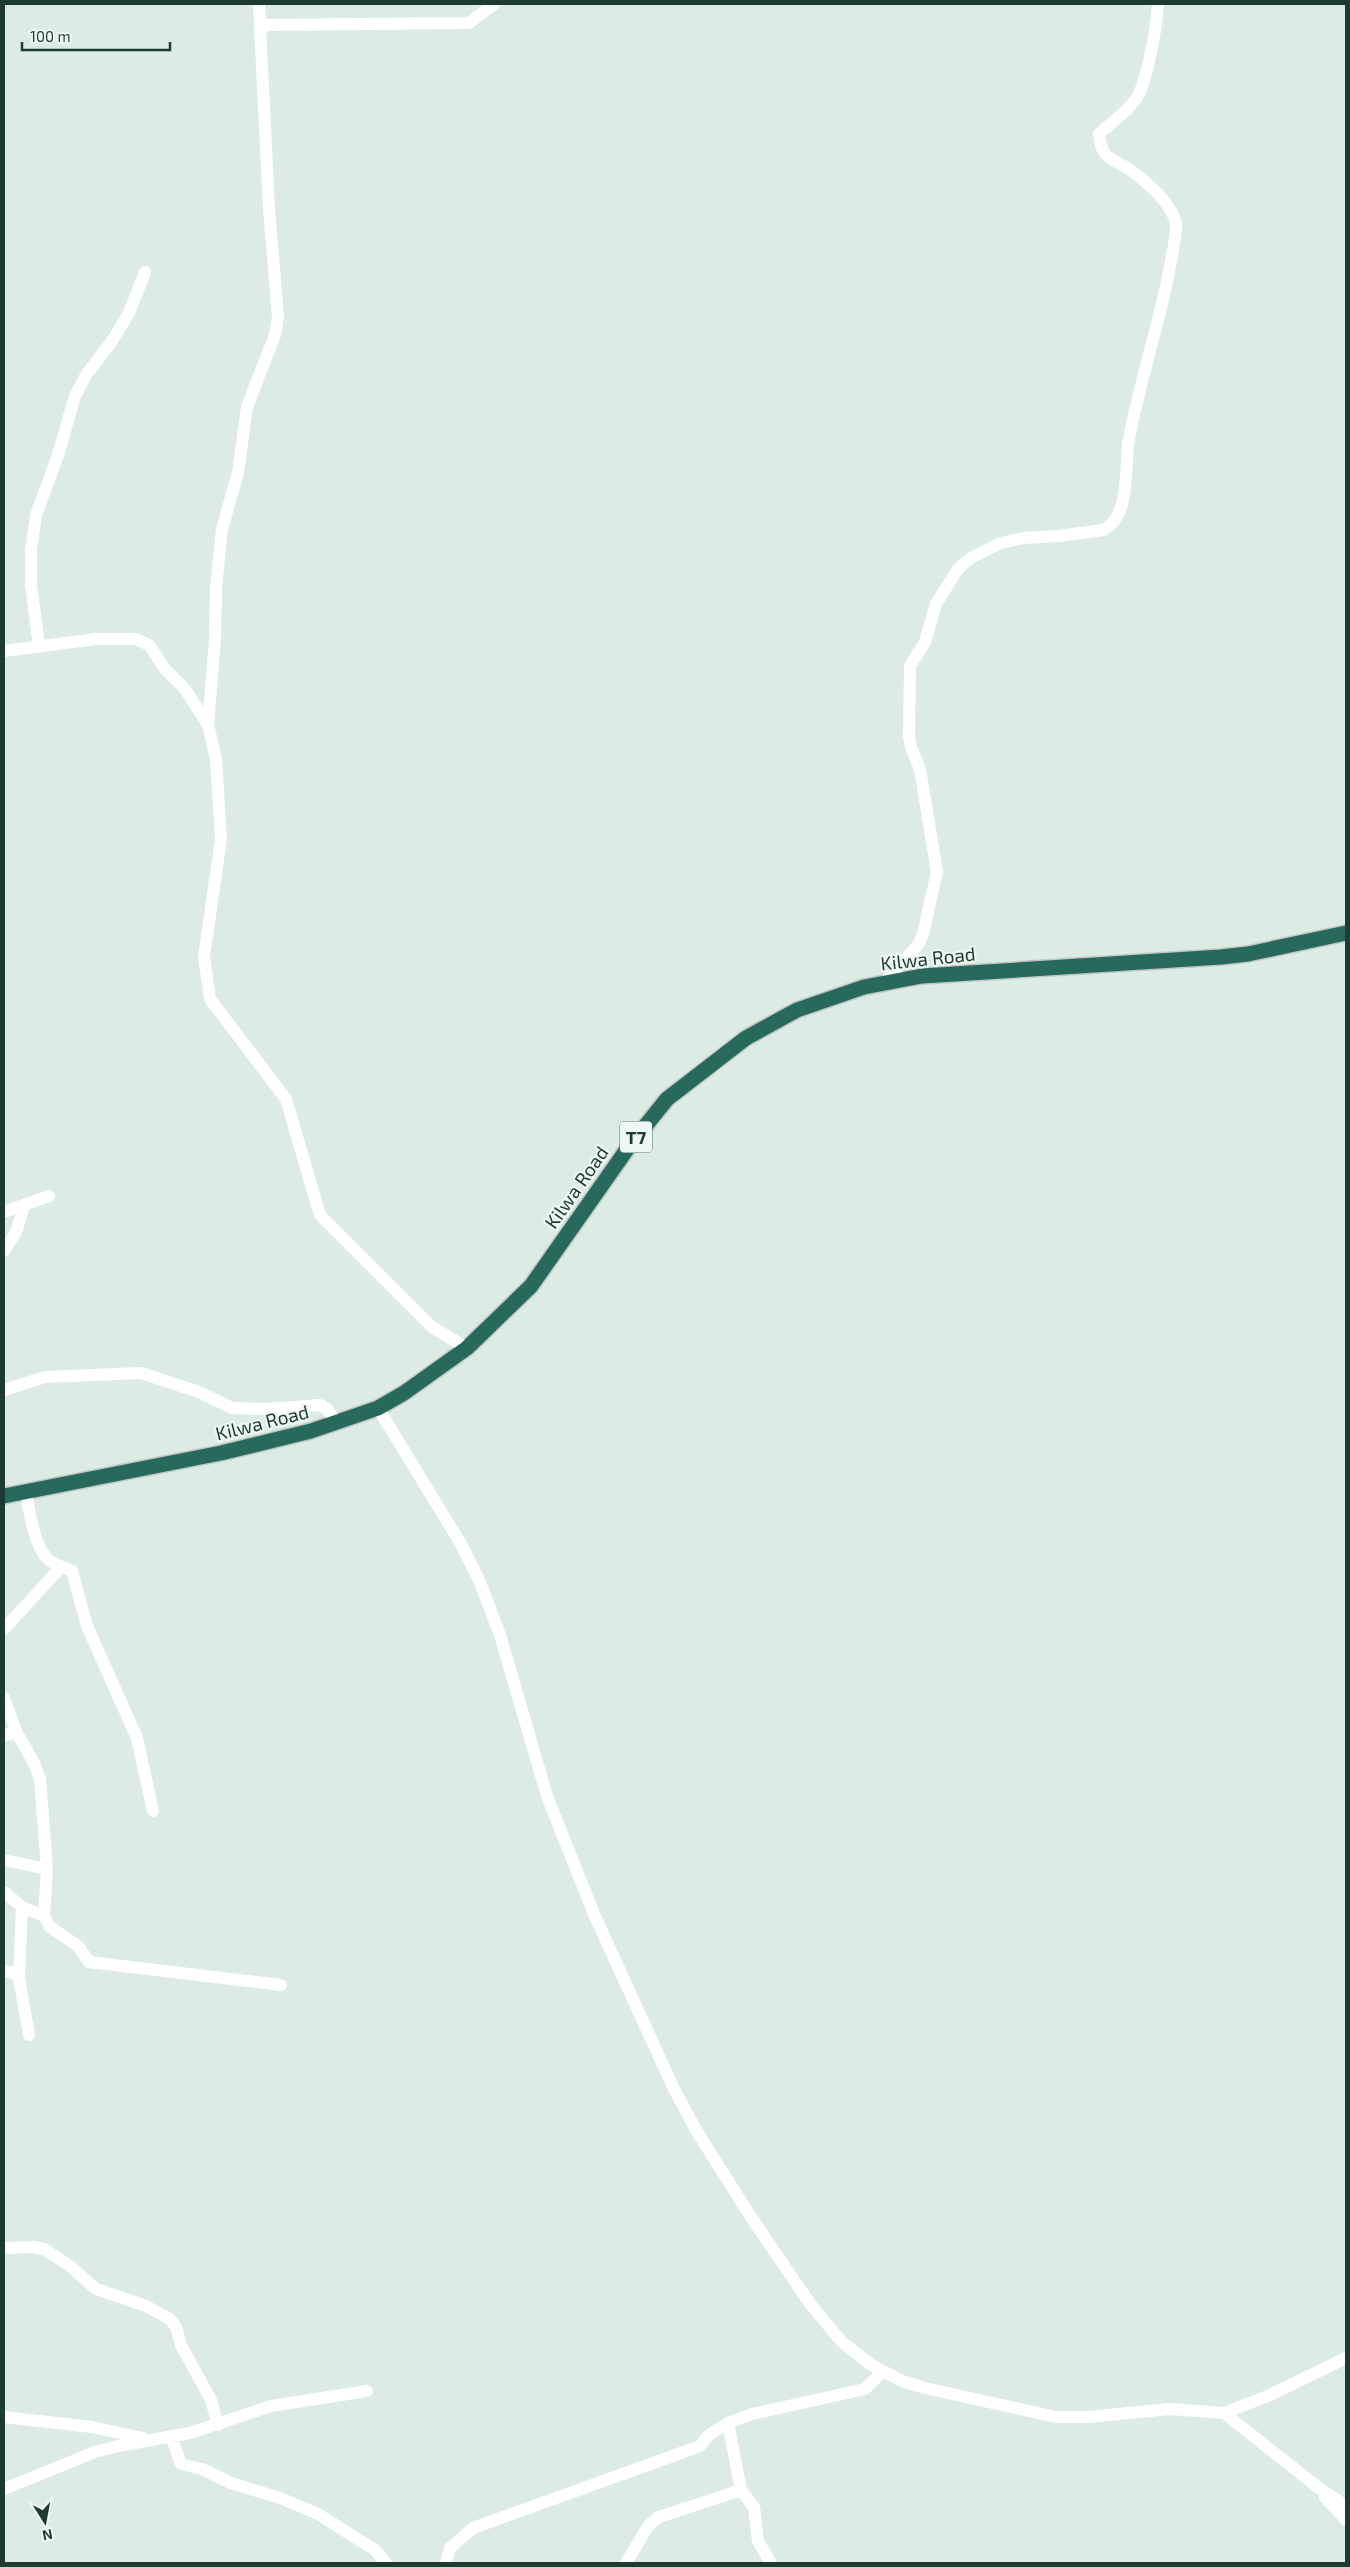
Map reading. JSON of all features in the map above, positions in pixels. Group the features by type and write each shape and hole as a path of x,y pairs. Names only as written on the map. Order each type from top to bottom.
{"highway":[{"name":"Kilwa Road","path":"4,1496 221,1453 337,1423 378,1408 424,1381 467,1348 531,1286 630,1145 667,1098 746,1038 796,1010 836,995 885,982 922,976 1221,957 1248,954 1346,933"}],"street":[{"path":"208,725 215,649 216,588 222,529 238,473 247,407 275,335 278,317 269,210 259,4"},
{"path":"260,26 469,23 494,4"},
{"path":"885,982 918,945 923,934 937,872 920,769 909,737 910,666 925,642 936,604 951,577 975,556 1014,539 1103,530 1113,523 1121,504 1126,476 1128,442 1138,392 1164,294 1176,224 1174,214 1164,202 1132,171 1110,160 1105,154 1099,134 1129,107 1141,91 1156,26 1158,4"},
{"path":"39,646 31,585 31,550 36,515 58,455 75,396 86,375 112,341 129,312 145,272"},
{"path":"4,651 109,638 144,641 165,669 183,685 208,725 216,758 221,839 204,957 210,999 286,1099 320,1215 432,1327 467,1348"},
{"path":"4,1212 49,1196"},
{"path":"4,1251 16,1232 25,1204"},
{"path":"4,1390 45,1377 141,1373 199,1392 232,1408 268,1409 320,1405 327,1409 337,1423"},
{"path":"378,1408 461,1544 479,1580 500,1635 555,1814 594,1914 657,2054 687,2114 749,2214 811,2305 842,2342 882,2372 925,2388 1056,2417 1087,2417 1170,2409 1224,2413 1270,2395 1346,2358"},
{"path":"26,1492 41,1547 47,1559 72,1571 86,1626 137,1738 153,1811"},
{"path":"4,1629 61,1567"},
{"path":"4,1698 17,1733 34,1762 40,1779 47,1869 44,1916 50,1927 78,1946 89,1962 281,1985"},
{"path":"4,1734 17,1733"},
{"path":"4,1860 47,1869"},
{"path":"4,1892 22,1907 44,1916"},
{"path":"22,1907 19,1978 29,2035"},
{"path":"4,1971 14,1973 19,1978"},
{"path":"4,2248 34,2247 44,2249 70,2266 96,2289 146,2306 170,2319 176,2327 181,2345 210,2400 218,2425"},
{"path":"446,2563 450,2548 472,2528 700,2446 709,2436 728,2423 752,2414 865,2389 882,2372"},
{"path":"4,2489 94,2452 218,2425 260,2409 367,2390"},
{"path":"1224,2413 1346,2506"},
{"path":"4,2417 92,2427 150,2440"},
{"path":"728,2423 741,2490 754,2507 758,2541 771,2563"},
{"path":"171,2436 181,2464 202,2469 232,2483 280,2498 318,2514 375,2550 386,2563"},
{"path":"1320,2488 1346,2520"},
{"path":"626,2563 648,2526 660,2517 741,2490"}]}
